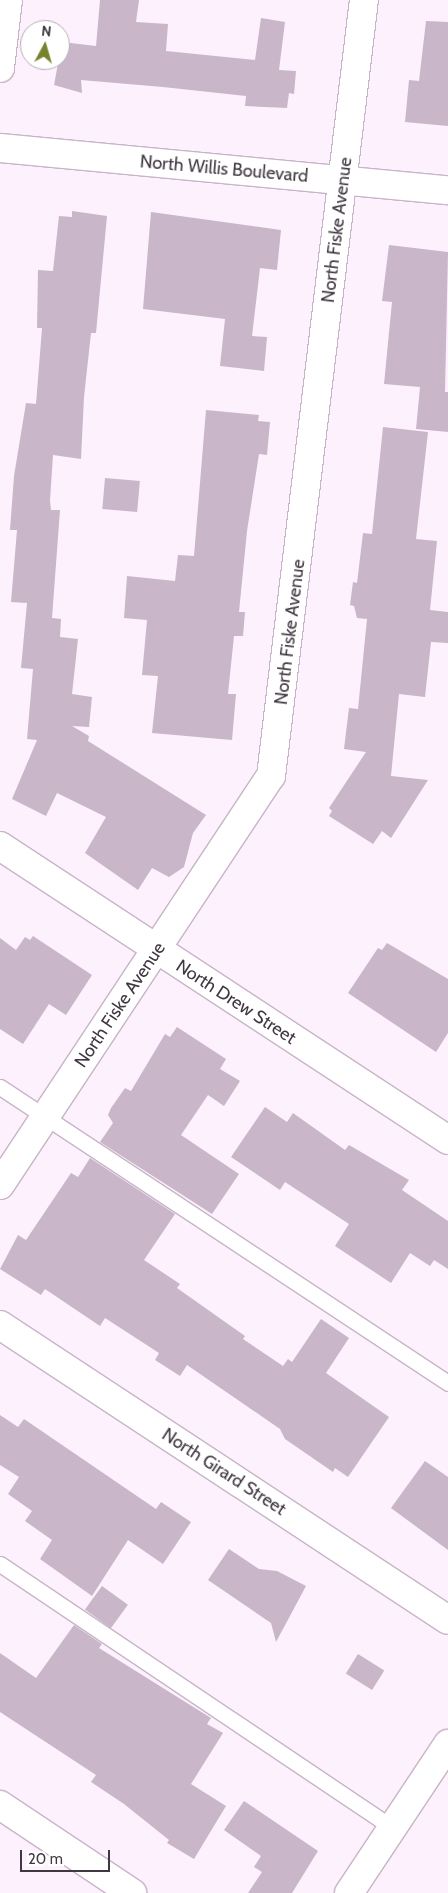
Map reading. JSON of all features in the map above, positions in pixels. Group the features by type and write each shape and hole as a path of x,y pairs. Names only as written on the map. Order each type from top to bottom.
{"street":[{"path":"0,68 8,0"},
{"name":"North Fiske Avenue","path":"0,1185 271,776 275,758 364,0"},
{"name":"North Willis Boulevard","path":"0,148 448,190"},
{"name":"North Drew Street","path":"0,846 448,1140"},
{"name":"North Girard Street","path":"0,1324 448,1620"},
{"path":"349,1893 448,1744"},
{"path":"0,1805 132,1893"}],"lane":[{"path":"0,1087 448,1383"},
{"path":"0,1564 393,1828"}],"building":[{"path":"100,0 139,0 136,22 168,24 166,51 255,60 261,18 285,22 279,70 296,71 294,94 289,93 287,108 245,106 246,96 163,87 81,80 82,93 54,85 57,70 70,70 70,43 96,46"},
{"path":"426,21 448,22 448,126 405,122 409,80 419,81"},
{"path":"72,211 107,216 96,333 91,333 84,397 81,459 53,455 51,510 60,510 52,618 61,619 60,637 78,639 72,694 92,697 89,727 72,726 89,736 88,741 206,815 193,833 184,867 169,877 152,868 138,890 85,853 106,817 57,793 46,816 12,799 37,740 27,739 33,669 21,668 27,603 11,602 17,530 10,530 14,476 26,403 36,404 42,328 37,328 38,270 53,271 59,216 72,217"},
{"path":"151,212 281,230 277,270 260,268 252,336 267,337 264,371 220,366 225,319 143,309"},
{"path":"389,245 448,252 445,392 448,392 448,432 416,429 420,387 384,384 392,302 382,301"},
{"path":"206,410 259,415 258,421 270,422 267,455 259,454 247,531 239,612 245,612 243,636 234,636 228,694 236,694 232,740 152,733 158,676 142,675 147,620 124,618 127,576 175,581 178,555 194,556"},
{"path":"383,427 428,432 416,539 437,541 430,610 448,612 448,643 431,642 425,697 399,694 391,776 428,780 391,838 382,831 373,844 329,816 332,811 329,808 366,752 344,749 349,708 358,709 367,619 357,618 354,606 350,605 353,582 357,583 363,533 372,534"},
{"path":"105,478 140,481 137,512 102,509"},
{"path":"33,936 92,975 66,1015 49,1004 23,1044 0,1029 0,938 16,950 25,937 30,940"},
{"path":"387,943 448,979 448,1033 436,1052 348,993 378,948 382,950"},
{"path":"177,1027 226,1059 220,1069 240,1081 224,1106 208,1095 181,1135 239,1174 212,1214 100,1142 113,1123 108,1115 111,1108 125,1088 131,1091 165,1034 170,1037"},
{"path":"265,1107 287,1122 293,1113 345,1150 349,1145 409,1180 402,1190 448,1221 448,1269 434,1260 430,1266 410,1253 391,1283 335,1246 349,1224 285,1182 280,1190 231,1157"},
{"path":"90,1158 175,1214 144,1260 180,1284 177,1288 245,1336 243,1339 283,1366 288,1359 292,1362 321,1319 349,1338 326,1373 389,1417 348,1477 335,1468 333,1472 285,1439 280,1429 187,1365 180,1376 155,1360 159,1353 105,1318 100,1326 45,1289 41,1295 0,1269 18,1235 26,1240 71,1173 78,1177"},
{"path":"0,1415 18,1427 24,1419 156,1509 161,1502 191,1522 163,1564 128,1540 92,1596 40,1559 52,1540 25,1521 32,1511 8,1494 19,1477 0,1465"},
{"path":"425,1461 448,1477 448,1550 391,1508"},
{"path":"229,1549 259,1569 277,1571 306,1586 276,1642 271,1623 208,1580"},
{"path":"102,1586 128,1605 111,1628 85,1609"},
{"path":"74,1625 102,1644 99,1648 211,1718 207,1724 223,1733 191,1784 226,1806 194,1859 167,1843 169,1840 124,1804 91,1782 96,1775 0,1712 0,1653 36,1678"},
{"path":"358,1654 384,1670 372,1690 346,1674"},
{"path":"244,1801 318,1851 292,1893 248,1893 262,1872 254,1867 261,1856 224,1830"}]}
